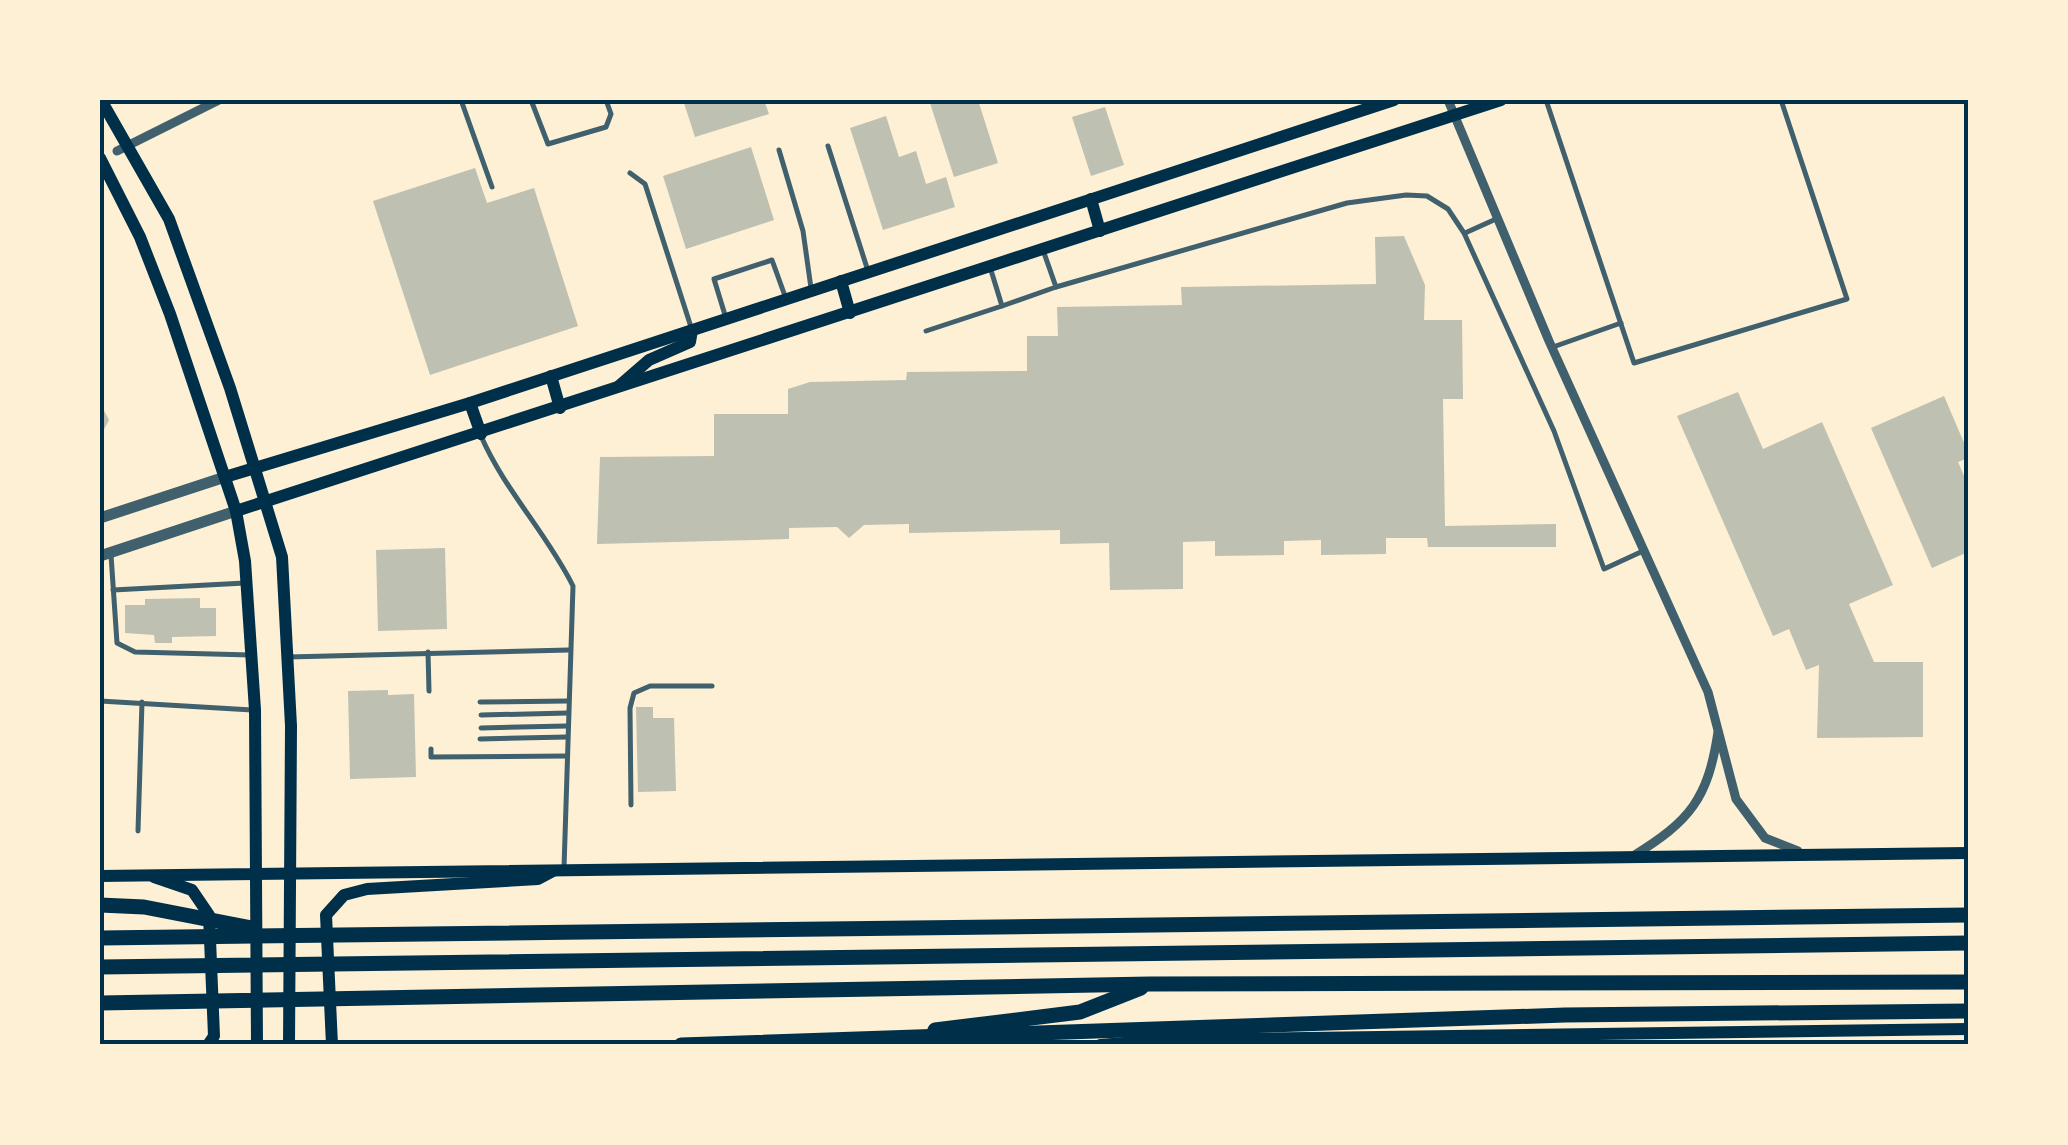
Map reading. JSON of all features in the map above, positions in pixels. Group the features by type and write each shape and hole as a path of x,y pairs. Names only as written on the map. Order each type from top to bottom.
{"highway":[{"path":"100,905 144,907 285,934"},
{"path":"100,938 1968,914"},
{"path":"100,967 1968,943"},
{"path":"100,1003 1150,984 1968,982"},
{"path":"822,1045 1080,1012 1150,984"},
{"path":"682,1045 1565,1015 1968,1010"}],"main road":[{"path":"101,100 189,270 257,468 282,557 288,656 289,1045"},
{"path":"226,477 470,403 1394,100"},
{"path":"236,511 1501,100"},
{"path":"100,158 152,268 226,477 249,582 258,871 257,1045"},
{"path":"1091,199 1100,231"},
{"path":"841,281 850,313"},
{"path":"613,391 649,360 680,350 690,342 692,330"},
{"path":"551,376 560,408"},
{"path":"470,403 480,434"},
{"path":"100,876 291,870 560,871 1968,853"},
{"path":"332,1045 326,915 344,894 367,889 538,879 560,871"},
{"path":"138,873 192,890 209,915 214,1036 208,1045"},
{"path":"1100,1045 1368,1036 1968,1029"}],"street":[{"path":"124,148 219,100"},
{"path":"1448,100 1552,348 1719,724 1730,783 1745,814 1765,838 1811,855"},
{"path":"100,518 226,477"},
{"path":"105,554 236,511"},
{"path":"1631,858 1674,831 1696,805 1710,776 1719,724"},
{"path":"1747,1030 1758,1045"},
{"path":"1356,1045 1368,1036"}],"lane":[{"path":"461,100 492,187"},
{"path":"531,100 548,144 606,126 610,114 606,100"},
{"path":"1546,100 1634,362 1846,300 1781,100"},
{"path":"828,146 868,272"},
{"path":"100,158 124,148"},
{"path":"778,150 803,231 811,291"},
{"path":"630,173 645,184 692,330"},
{"path":"926,331 1056,287 1347,203 1426,196 1448,209 1464,233 1554,431 1604,569 1643,552"},
{"path":"1464,233 1499,218"},
{"path":"1043,250 1056,287"},
{"path":"726,319 714,279 772,260 786,299"},
{"path":"990,267 1002,306"},
{"path":"1552,348 1621,323"},
{"path":"480,434 499,477 552,544 572,586 560,871"},
{"path":"105,554 113,590 116,643 136,652 252,655"},
{"path":"113,590 249,582"},
{"path":"288,656 569,650"},
{"path":"428,652 429,691"},
{"path":"631,805 630,708 634,693 650,686 712,686"},
{"path":"100,701 255,710"},
{"path":"480,702 568,701"},
{"path":"138,831 142,702"},
{"path":"481,715 568,714"},
{"path":"482,728 567,726"},
{"path":"480,739 567,737"},
{"path":"431,749 431,757 567,756"}],"building":[{"path":"683,100 764,100 769,114 695,137"},
{"path":"929,100 978,100 998,163 954,177"},
{"path":"1105,107 1124,165 1091,176 1072,117"},
{"path":"886,116 899,157 916,151 926,184 946,177 955,207 883,230 850,128"},
{"path":"751,147 774,220 686,249 663,176"},
{"path":"475,168 487,203 534,188 578,326 430,375 373,201"},
{"path":"1404,236 1425,285 1424,320 1462,320 1463,399 1443,399 1445,526 1556,524 1556,547 1428,547 1427,538 1386,538 1386,554 1321,555 1321,540 1284,541 1284,555 1215,556 1215,541 1183,542 1183,589 1110,590 1109,543 1060,544 1060,530 909,533 909,524 864,525 849,538 837,527 789,528 789,539 597,544 600,457 714,456 714,414 788,414 788,389 810,382 906,380 907,372 1027,371 1027,336 1058,336 1057,307 1182,305 1181,287 1376,284 1375,237"},
{"path":"1738,392 1763,449 1822,422 1893,585 1849,604 1874,662 1923,662 1923,737 1817,738 1819,665 1806,670 1789,629 1773,636 1677,416"},
{"path":"1944,396 1968,452 1968,458 1958,462 1968,485 1968,552 1932,568 1871,428"},
{"path":"100,403 109,420 100,437"},
{"path":"445,548 447,629 378,631 376,550"},
{"path":"200,598 200,608 216,608 216,636 172,637 172,643 155,643 154,635 125,633 125,605 145,605 145,599"},
{"path":"388,690 388,695 414,694 416,777 350,779 348,691"},
{"path":"636,707 653,707 653,718 674,718 676,791 638,792"}]}
